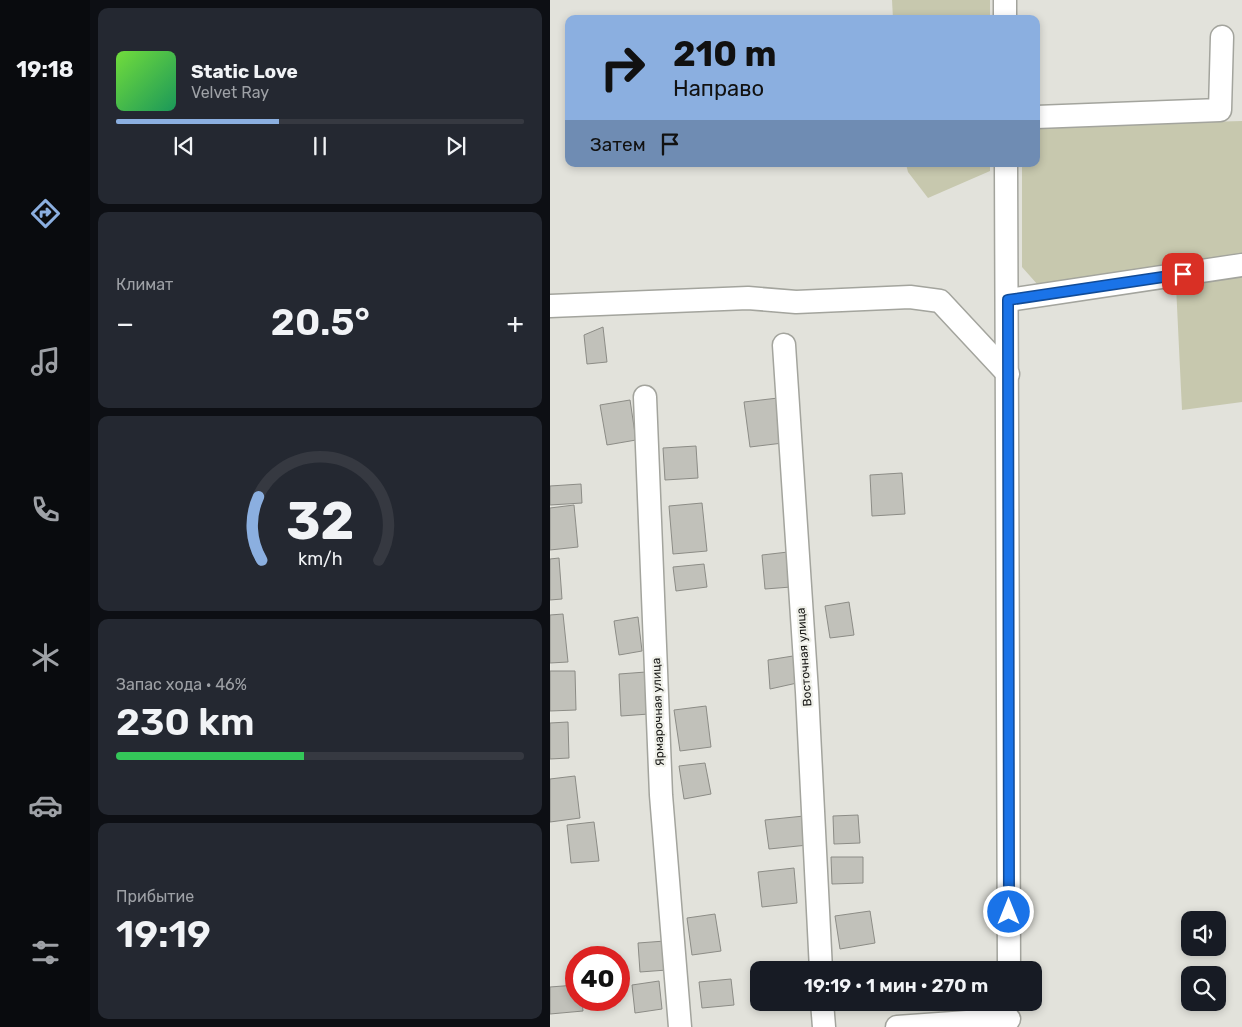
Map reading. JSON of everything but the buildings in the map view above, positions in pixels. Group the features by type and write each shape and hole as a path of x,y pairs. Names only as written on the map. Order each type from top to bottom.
{"street":[{"path":"1006,0 1006,15"},
{"path":"1040,117 1220,110 1222,36"},
{"path":"1006,167 1009,961"},
{"path":"1008,300 1242,265"},
{"path":"550,306 748,298 796,302 910,297 940,301 1008,374"},
{"name":"Восточная улица","path":"784,345 807,692 821,961"},
{"name":"Ярмарочная улица","path":"645,397 661,795 680,1027"},
{"path":"823,1011 824,1027"},
{"path":"897,1027 1009,1016"}],"green space":[{"path":"892,0 990,0 990,15 893,15"},
{"path":"1242,121 1242,402 1182,410 1175,265 1038,285 1022,267 1022,167 1040,167 1040,127"},
{"path":"907,167 990,167 990,171 928,198 908,172"}],"route":[{"path":"1009,912 1008,300 1183,274"}]}
